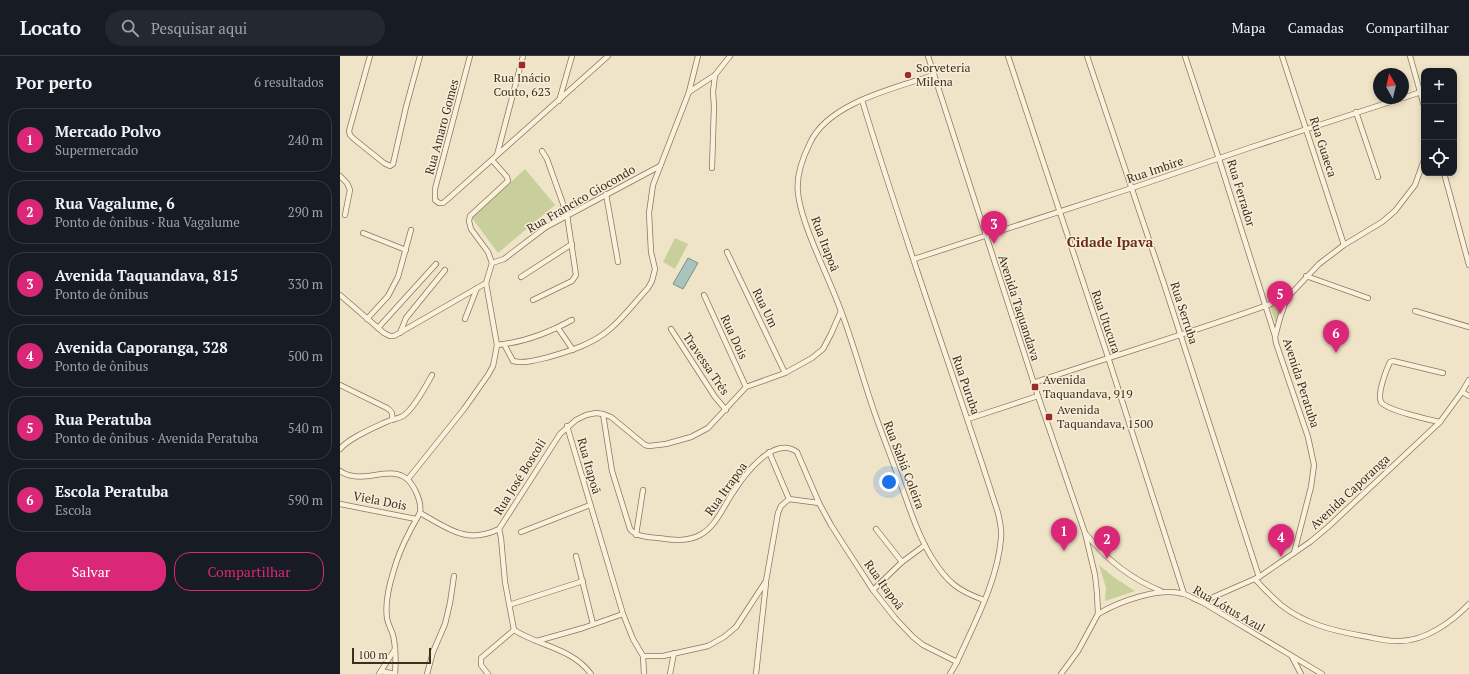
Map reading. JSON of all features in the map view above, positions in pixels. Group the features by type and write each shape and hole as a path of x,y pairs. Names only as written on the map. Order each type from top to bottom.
{"street":[{"path":"370,56 349,131 350,135 387,166 390,166 393,164 406,107 420,56"},
{"name":"Rua Amaro Gomes","path":"470,56 435,189 434,196 436,202 443,203 492,160"},
{"path":"497,156 523,56"},
{"path":"559,101 572,56"},
{"path":"408,479 420,462 464,409 488,375 492,366 497,345 486,283 492,263 490,256 471,228 469,221 470,216 508,181 507,177 492,160 608,56"},
{"path":"504,344 513,361 520,363 538,360 573,350 593,341 610,329 648,288 652,281 655,269 651,252 649,213 652,185 689,92 698,56"},
{"path":"689,92 715,76 730,56"},
{"name":"Avenida Taquandava","path":"928,56 985,235 1085,533 1096,583 1098,614"},
{"name":"Rua Utucura","path":"1008,56 1108,357 1184,594"},
{"name":"Rua Serruba","path":"1087,56 1180,335 1257,578"},
{"name":"Rua Ferrador","path":"1185,56 1219,158 1275,337"},
{"name":"Rua Guaeca","path":"1282,56 1344,245"},
{"path":"1410,56 1423,104"},
{"name":"Rua Itapoã","path":"841,311 811,239 800,204 798,185 800,171 810,141 818,129 839,111 862,100 934,75"},
{"path":"712,168 713,92 715,76"},
{"name":"Rua Imbire","path":"1409,96 1420,92"},
{"name":"Rua Puruba","path":"862,100 886,180 968,419 1001,527 1002,537 997,562 984,600 957,662 950,674"},
{"name":"Rua Imbire","path":"914,259 1383,104"},
{"path":"1356,112 1378,177"},
{"path":"533,300 550,293 575,279 576,275 567,215 542,151"},
{"name":"Rua Francico Giocondo","path":"492,263 504,258 538,232 567,215 660,166"},
{"name":"Avenida Peratuba","path":"1294,553 1312,482 1314,465 1308,437 1280,359 1275,337 1280,318 1287,298 1306,276 1344,245 1373,228 1395,211 1415,185 1421,168"},
{"path":"340,176 347,182 350,190 345,215"},
{"path":"1445,176 1469,264"},
{"path":"606,194 618,262"},
{"path":"367,319 385,300 398,277 411,230"},
{"path":"363,233 406,250"},
{"path":"521,277 572,244"},
{"name":"Rua Um","path":"727,252 785,372"},
{"path":"378,328 436,264"},
{"path":"400,333 406,318 444,270"},
{"path":"1306,276 1368,298"},
{"path":"340,295 367,319 390,336 400,333 486,283"},
{"path":"465,319 477,288"},
{"name":"Rua Dois","path":"704,295 746,387"},
{"path":"1034,383 1287,298"},
{"path":"636,534 630,529 612,471 603,414 611,416 645,445 666,444 690,437 708,428 746,387 785,372 812,358 823,349 841,311"},
{"name":"Rua Sabiá Coleira","path":"841,311 875,416 925,545 942,572 954,585 965,593 984,600"},
{"path":"1415,311 1469,327"},
{"path":"497,345 514,342 558,328 572,320"},
{"path":"558,328 573,350"},
{"name":"Travessa Três","path":"671,329 715,397 726,410"},
{"path":"1440,422 1421,418 1393,409 1383,404 1380,396 1390,362 1393,361 1443,374"},
{"path":"340,449 356,437 405,415 432,375"},
{"name":"Avenida Caporanga","path":"1202,602 1257,578 1294,553 1328,527 1440,422 1469,380"},
{"path":"340,385 387,408 393,415 392,420"},
{"path":"1462,392 1469,396"},
{"path":"968,419 1038,396"},
{"name":"Rua Itapoã","path":"603,414 596,412 586,415 567,426 623,614 633,639 643,656"},
{"name":"Rua José Boscoli","path":"420,513 457,533 466,536 482,535 499,529 549,449 567,426"},
{"path":"789,499 769,452 783,447 791,448 797,452 819,503"},
{"name":"Rua Itrapoa","path":"636,534 682,540 701,534 712,524 745,476 769,452"},
{"path":"340,471 351,476 362,477 379,474 394,474 408,479 417,494 420,513 401,550 391,580 387,615 395,649 395,674 380,673 395,649"},
{"path":"636,534 643,490"},
{"path":"756,674 766,581 778,513 781,506 789,499 819,503"},
{"name":"Rua Itapoã","path":"819,503 845,547 895,618 913,638 923,645 957,662"},
{"name":"Viela Dois","path":"340,504 416,519"},
{"path":"521,532 590,505"},
{"path":"499,529 505,582 514,630"},
{"path":"876,529 902,562"},
{"path":"1085,533 1099,550 1112,562 1143,583 1162,591"},
{"path":"874,590 902,562 925,545"},
{"path":"576,556 593,624"},
{"path":"426,674 433,652 445,624 454,576"},
{"path":"1257,578 1282,605 1316,624 1333,630 1390,641 1407,640 1426,634 1455,617 1469,604"},
{"path":"509,606 582,581"},
{"path":"644,674 643,656 663,656 708,646 724,637 736,627 766,581"},
{"name":"Rua Lótus Azul","path":"1098,614 1129,600 1162,591 1184,594 1202,602 1322,674"},
{"path":"537,641 623,614"},
{"path":"1061,674 1078,651 1098,614"},
{"path":"514,630 569,654 578,660 591,674"},
{"path":"488,674 482,668 481,658 514,630"},
{"path":"670,674 674,653"},
{"path":"1291,656 1301,674"}],"green space":[{"path":"525,169 555,205 498,253 472,218"},
{"path":"675,238 688,244 675,269 663,262"},
{"path":"1282,304 1277,326 1270,307"},
{"path":"1099,565 1135,591 1105,601 1106,588"}],"water":[{"path":"688,258 698,263 683,289 673,284"}],"place":[{"name":"Rua Inácio Couto, 623","path":"522,65"},
{"name":"Sorveteria Milena","path":"908,75"},
{"name":"Avenida Taquandava, 815","path":"994,244"},
{"name":"Rua Peratuba","path":"1280,314"},
{"name":"Escola Peratuba","path":"1336,353"},
{"name":"Avenida Taquandava, 919","path":"1035,387"},
{"name":"Avenida Taquandava, 1500","path":"1049,417"},
{"name":"Mercado Polvo","path":"1064,551"},
{"name":"Avenida Caporanga, 328","path":"1281,557"},
{"name":"Rua Vagalume, 6","path":"1107,559"}],"district":[{"name":"Cidade Ipava","path":"1110,242"}]}
